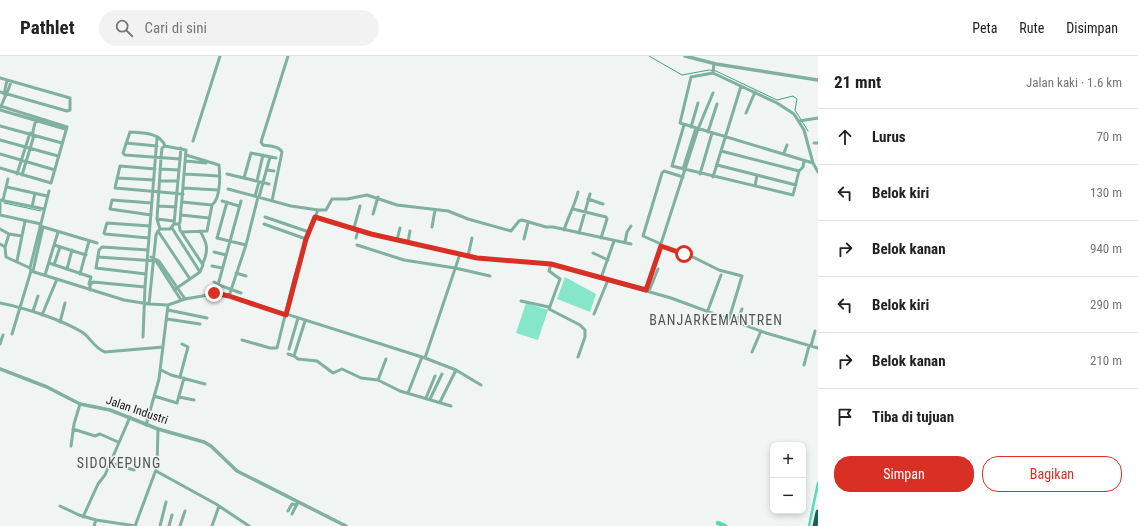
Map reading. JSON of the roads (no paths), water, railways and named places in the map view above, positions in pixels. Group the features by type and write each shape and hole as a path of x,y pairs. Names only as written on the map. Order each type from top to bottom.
{"highway":[{"path":"815,526 818,512"}],"street":[{"path":"193,141 220,56"},
{"path":"272,201 282,152 280,149 273,146 263,145 261,142 288,56"},
{"path":"685,56 714,64 818,80"},
{"path":"701,60 702,56"},
{"path":"713,71 714,64"},
{"path":"813,164 784,153 697,129 679,121 691,77 713,71 790,110 801,121 808,141 813,164 818,172"},
{"path":"0,78 70,98 70,110 66,111 4,94"},
{"path":"0,168 51,183 67,127 66,125 36,119 0,108 7,80"},
{"path":"4,94 11,82"},
{"path":"713,177 741,86"},
{"path":"746,113 755,92"},
{"path":"648,291 697,129 713,93"},
{"path":"691,127 698,102"},
{"path":"708,132 717,104"},
{"path":"801,121 818,118"},
{"path":"22,175 34,135 33,131 36,119"},
{"path":"684,124 671,165 684,170 793,196 799,171 803,167 813,164"},
{"path":"0,126 62,143"},
{"path":"18,174 29,134 33,131"},
{"path":"165,146 162,141 152,135 130,132 123,155 180,159"},
{"path":"700,174 712,133"},
{"path":"143,337 147,258 157,138"},
{"path":"0,140 58,156"},
{"path":"126,143 157,146"},
{"path":"814,143 818,144"},
{"path":"784,153 787,145"},
{"path":"165,146 186,149 184,188 179,224 182,232 203,263"},
{"path":"165,146 162,148 160,169 157,219 159,230 190,279"},
{"path":"159,230 167,230 173,224 176,207 181,148"},
{"path":"721,151 799,171"},
{"path":"244,178 250,153 252,152 276,158"},
{"path":"0,154 55,170"},
{"path":"182,232 207,230 212,205 216,201 219,176 219,165 186,154"},
{"path":"229,296 246,245 260,182 263,155"},
{"path":"260,182 267,170 270,156"},
{"path":"186,161 211,163"},
{"path":"803,167 804,161"},
{"path":"717,165 796,185"},
{"path":"155,169 121,166 117,178 116,189 183,194"},
{"path":"160,169 179,170"},
{"path":"267,170 274,172"},
{"path":"683,177 664,171 662,173 643,236 719,270 742,276 729,319"},
{"path":"185,174 219,176"},
{"path":"226,174 269,184"},
{"path":"755,186 756,175"},
{"path":"117,178 154,180"},
{"path":"0,212 1,201 7,187 8,179"},
{"path":"160,180 178,181"},
{"path":"7,187 47,196"},
{"path":"184,188 218,190"},
{"path":"228,189 291,206 318,210 326,210 332,199 347,199 367,195 378,197 397,205 453,212 468,219 511,231 519,221 631,244"},
{"path":"12,334 31,270 49,191"},
{"path":"564,230 578,192"},
{"path":"32,207 35,193"},
{"path":"579,233 590,194"},
{"path":"373,214 378,197"},
{"path":"588,199 603,204"},
{"path":"151,215 110,209 112,200 152,203"},
{"path":"1,201 44,209"},
{"path":"222,201 239,206"},
{"path":"218,285 241,201"},
{"path":"182,202 212,205"},
{"path":"227,202 217,238 246,245"},
{"path":"158,206 176,207"},
{"path":"354,228 360,206"},
{"path":"573,209 607,218 601,238"},
{"path":"242,340 277,349 306,239 318,210"},
{"path":"432,227 435,210"},
{"path":"0,215 97,243"},
{"path":"181,215 209,218"},
{"path":"265,217 309,232"},
{"path":"315,217 397,240 468,256 493,260 551,264 648,291 708,310 761,331 818,348"},
{"path":"157,219 173,224 179,224"},
{"path":"17,261 25,221"},
{"path":"149,238 104,233 107,223 150,226"},
{"path":"524,239 528,223"},
{"path":"173,224 200,272"},
{"path":"264,224 306,239"},
{"path":"625,242 627,232 631,226"},
{"path":"0,228 9,234 22,236"},
{"path":"397,240 400,228"},
{"path":"149,304 156,235 159,230"},
{"path":"356,238 358,230"},
{"path":"176,289 200,272 207,255 207,245 200,231"},
{"path":"408,242 410,231"},
{"path":"45,275 58,232"},
{"path":"9,234 5,248 6,256 31,270 89,290 108,294 124,300 168,305 183,300 217,293 424,357 456,370 480,385"},
{"path":"468,256 472,238"},
{"path":"80,274 89,241"},
{"path":"601,278 614,241"},
{"path":"0,244 5,248"},
{"path":"54,245 86,255"},
{"path":"357,245 404,260 455,268 490,276"},
{"path":"54,265 60,247"},
{"path":"146,274 97,269 98,257 100,249 104,247 148,250"},
{"path":"67,269 72,250"},
{"path":"214,252 226,255"},
{"path":"593,253 608,260"},
{"path":"408,393 424,357 460,254"},
{"path":"98,257 147,258 160,261 183,300"},
{"path":"48,263 91,277 89,290"},
{"path":"549,307 560,279 548,271 551,264"},
{"path":"212,266 222,268"},
{"path":"648,291 658,269"},
{"path":"236,273 246,276"},
{"path":"708,310 721,275"},
{"path":"42,315 57,279"},
{"path":"594,314 608,280"},
{"path":"89,290 90,285 93,282 145,288"},
{"path":"214,282 218,285 241,293"},
{"path":"33,311 38,296"},
{"path":"521,301 549,307 549,310 580,325 585,330 585,337 578,357"},
{"path":"0,303 33,311 60,322 84,334 95,346 105,352 163,347"},
{"path":"60,322 65,303"},
{"path":"146,425 161,370 168,305"},
{"path":"736,322 742,309"},
{"path":"168,310 207,318"},
{"path":"289,349 298,318"},
{"path":"167,319 200,324"},
{"path":"294,356 305,321"},
{"path":"752,352 761,331"},
{"path":"804,365 814,331"},
{"path":"0,344 3,335"},
{"path":"154,396 177,403 188,347 182,344"},
{"path":"288,354 298,359 317,361 333,373 342,369 361,378 378,380 392,388 451,406"},
{"path":"378,380 386,359"},
{"name":"Jalan Industri","path":"0,369 47,387 80,404 110,410 130,417 158,430 204,442 211,446 237,470 298,504 346,526"},
{"path":"161,370 182,378 205,384"},
{"path":"440,402 456,370"},
{"path":"430,400 442,374"},
{"path":"426,398 435,376"},
{"path":"179,397 194,400"},
{"path":"71,446 80,404"},
{"path":"83,517 110,463 130,417"},
{"path":"74,429 95,436 100,434 118,442"},
{"path":"60,506 83,517 127,526 135,526 156,471 158,460 158,430"},
{"path":"110,463 134,470"},
{"path":"156,471 219,506 250,526"},
{"path":"160,526 166,502"},
{"path":"288,511 292,504 298,504"},
{"path":"292,514 298,504"},
{"path":"212,526 219,506"},
{"path":"180,526 185,511"},
{"path":"169,526 172,515"},
{"path":"94,526 96,520"}],"waterway":[{"path":"649,56 682,75 709,70 716,71 777,100 793,96 797,99 795,110 808,131"},
{"path":"4,203 41,211"},
{"path":"809,526 818,483"},
{"path":"718,523 725,526"}],"district":[{"name":"BANJARKEMANTREN","path":"716,320"},
{"name":"SIDOKEPUNG","path":"119,463"}]}
